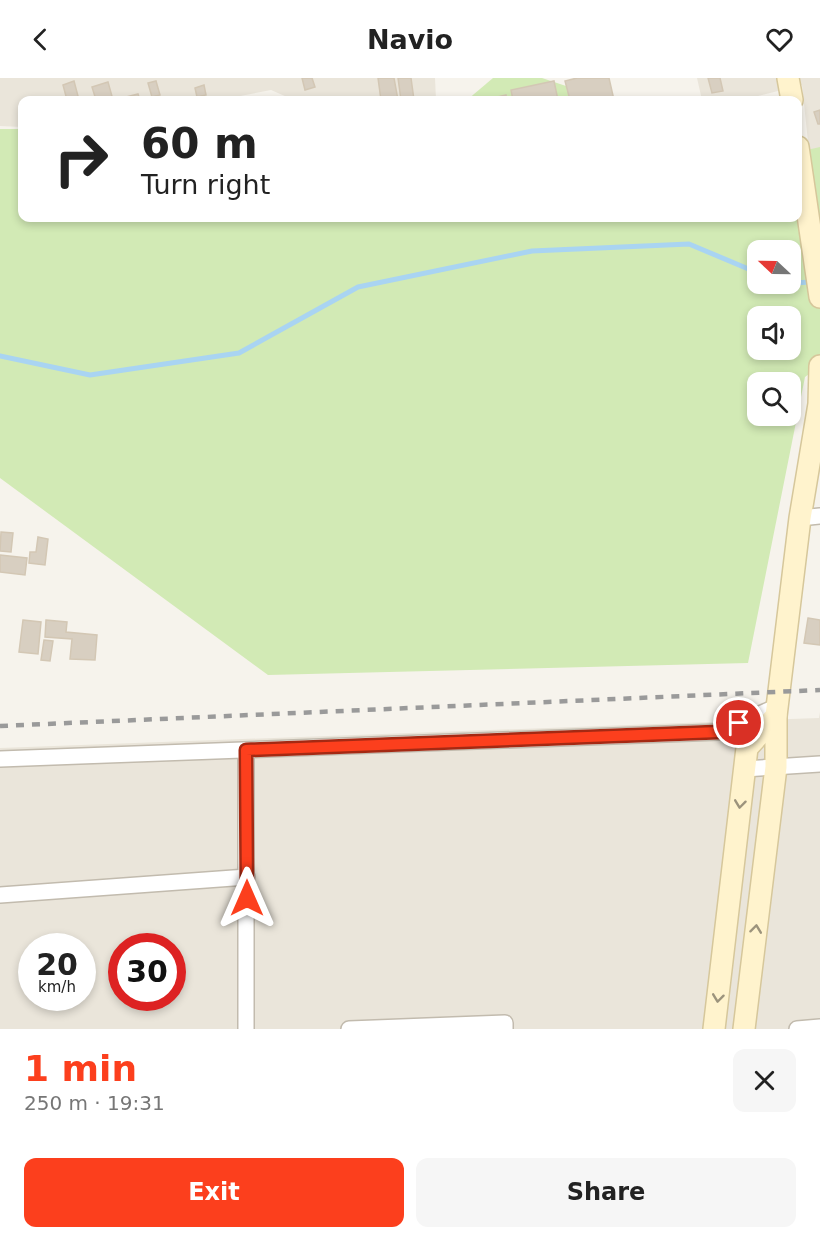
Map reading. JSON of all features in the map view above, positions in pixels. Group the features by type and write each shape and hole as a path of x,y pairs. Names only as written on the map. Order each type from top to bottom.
{"street":[{"path":"788,78 791,96"},
{"path":"802,176 820,297"},
{"path":"744,1029 776,767 777,711 810,517 820,366"},
{"path":"0,759 719,732 777,711"},
{"path":"714,1029 747,747 777,711"},
{"path":"246,750 246,1029"},
{"path":"744,769 820,764"},
{"path":"0,895 247,877"},
{"path":"349,1029 504,1023 505,1029"},
{"path":"797,1029 820,1027"}],"shaded area":[{"path":"0,78 435,78 436,96 285,96 271,90 240,96 18,96 18,127 0,126"},
{"path":"697,78 820,78 820,168 811,170 802,85 758,96 701,96"},
{"path":"820,712 820,1029 0,1029 0,748 819,718"}],"green space":[{"path":"493,78 542,78 596,96 472,96"},
{"path":"0,129 18,129 18,222 802,222 802,151 820,147 820,366 805,377 801,397 801,372 747,372 747,426 795,426 748,663 268,675 0,478"}],"building":[{"path":"302,78 312,78 315,87 305,90"},
{"path":"378,78 394,78 397,96 380,96"},
{"path":"398,78 411,78 413,96 400,96"},
{"path":"577,78 609,78 613,96 569,96 565,81"},
{"path":"708,78 720,78 723,91 712,93"},
{"path":"74,81 78,96 66,96 63,85"},
{"path":"156,81 160,95 152,96 148,83"},
{"path":"554,81 557,96 512,96 511,90"},
{"path":"108,82 112,96 95,96 92,87"},
{"path":"204,85 206,95 197,96 195,88"},
{"path":"820,110 820,124 818,124 814,112"},
{"path":"1,532 13,533 11,552 0,551"},
{"path":"38,537 48,539 45,565 29,563 30,552 36,552"},
{"path":"0,555 27,558 25,575 0,572"},
{"path":"808,618 820,620 820,645 804,643"},
{"path":"23,620 41,622 38,654 19,652"},
{"path":"46,620 67,622 66,632 97,635 95,660 70,659 72,639 45,637"},
{"path":"44,640 53,641 50,661 41,660"}],"waterway":[{"path":"0,356 90,375 239,353 358,287 532,251 689,244 747,268"},
{"path":"801,283 813,282"}],"railway":[{"path":"0,726 820,690"}],"route":[{"path":"247,898 246,750 719,732 739,723"}]}
